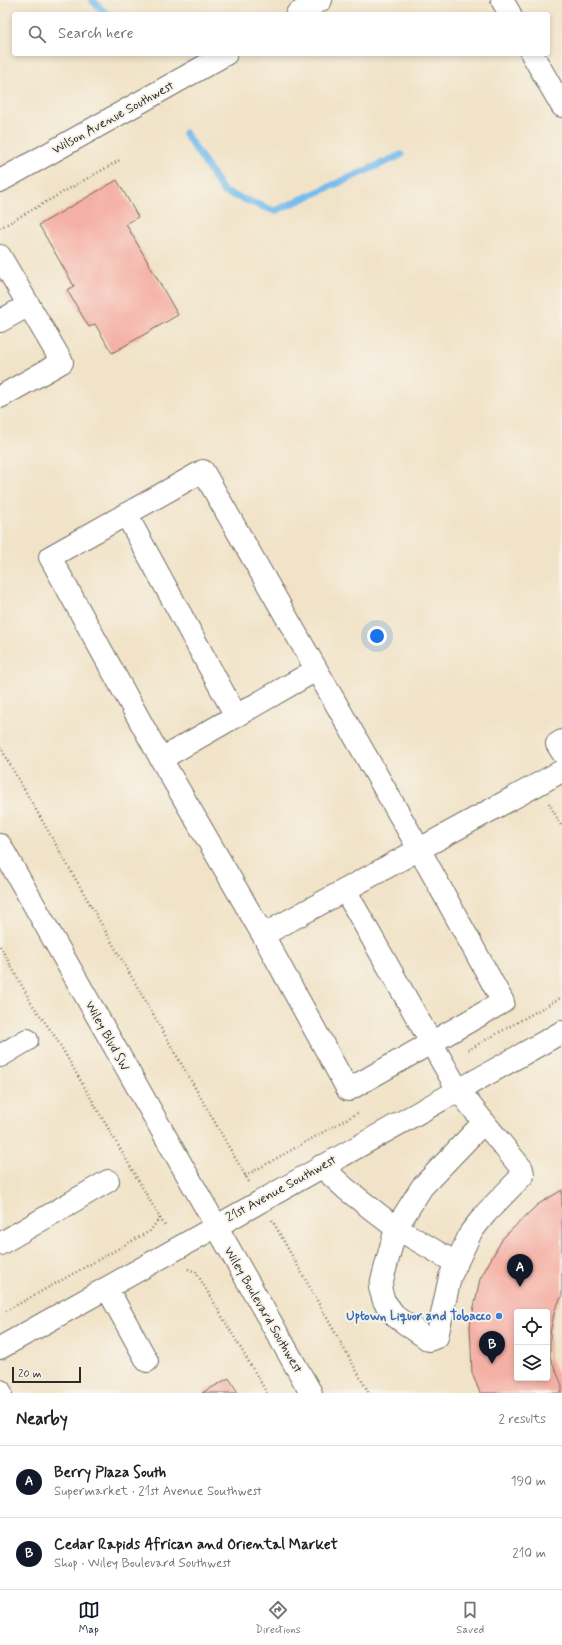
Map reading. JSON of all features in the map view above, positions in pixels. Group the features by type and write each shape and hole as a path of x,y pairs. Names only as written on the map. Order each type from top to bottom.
{"street":[{"path":"300,12 321,0"},
{"path":"502,0 509,12"},
{"name":"Wilson Avenue Southwest","path":"0,181 222,56"},
{"path":"533,56 562,106"},
{"path":"0,256 62,362 0,397"},
{"path":"0,321 29,305"},
{"path":"203,471 316,670 419,849 503,1002 348,1090 263,935 161,759 50,557 203,471"},
{"path":"126,514 236,716"},
{"path":"161,759 316,670"},
{"path":"263,935 562,771"},
{"name":"Wiley Blvd SW","path":"0,845 215,1226"},
{"path":"345,890 458,1090 484,1122 522,1169 523,1176 486,1213 471,1232 450,1277 437,1337 429,1340 396,1317 384,1301 380,1288 396,1228 422,1187 484,1122"},
{"name":"21st Avenue Southwest","path":"0,1348 321,1166 562,1032"},
{"path":"0,1056 27,1040"},
{"path":"321,1166 346,1189 396,1228 456,1263"},
{"path":"0,1244 108,1181"},
{"name":"Wiley Boulevard Southwest","path":"215,1226 311,1393"},
{"path":"107,1288 147,1361"}],"path":[{"path":"0,228 120,160"},
{"path":"0,747 241,1169 261,1200 369,1393"},
{"path":"0,946 32,1004 56,1038 164,1226"},
{"path":"6,1311 150,1230 160,1218"}],"building":[{"path":"117,180 138,217 126,224 178,315 112,353 95,324 89,327 67,290 74,286 39,225"},
{"path":"562,1190 562,1296 555,1309 550,1333 550,1309 514,1309 514,1381 550,1381 550,1357 562,1385 562,1393 480,1393 472,1373 470,1325 480,1279 503,1238 537,1205"},
{"path":"229,1378 238,1393 202,1393"}],"waterway":[{"path":"92,0 105,12"},
{"path":"185,133 224,192 275,211 401,155"}],"place":[{"name":"Berry Plaza South","path":"520,1287"},
{"name":"Uptown Liquor and Tobacco","path":"499,1316"},
{"name":"Cedar Rapids African and Oriental Market","path":"492,1364"}]}
